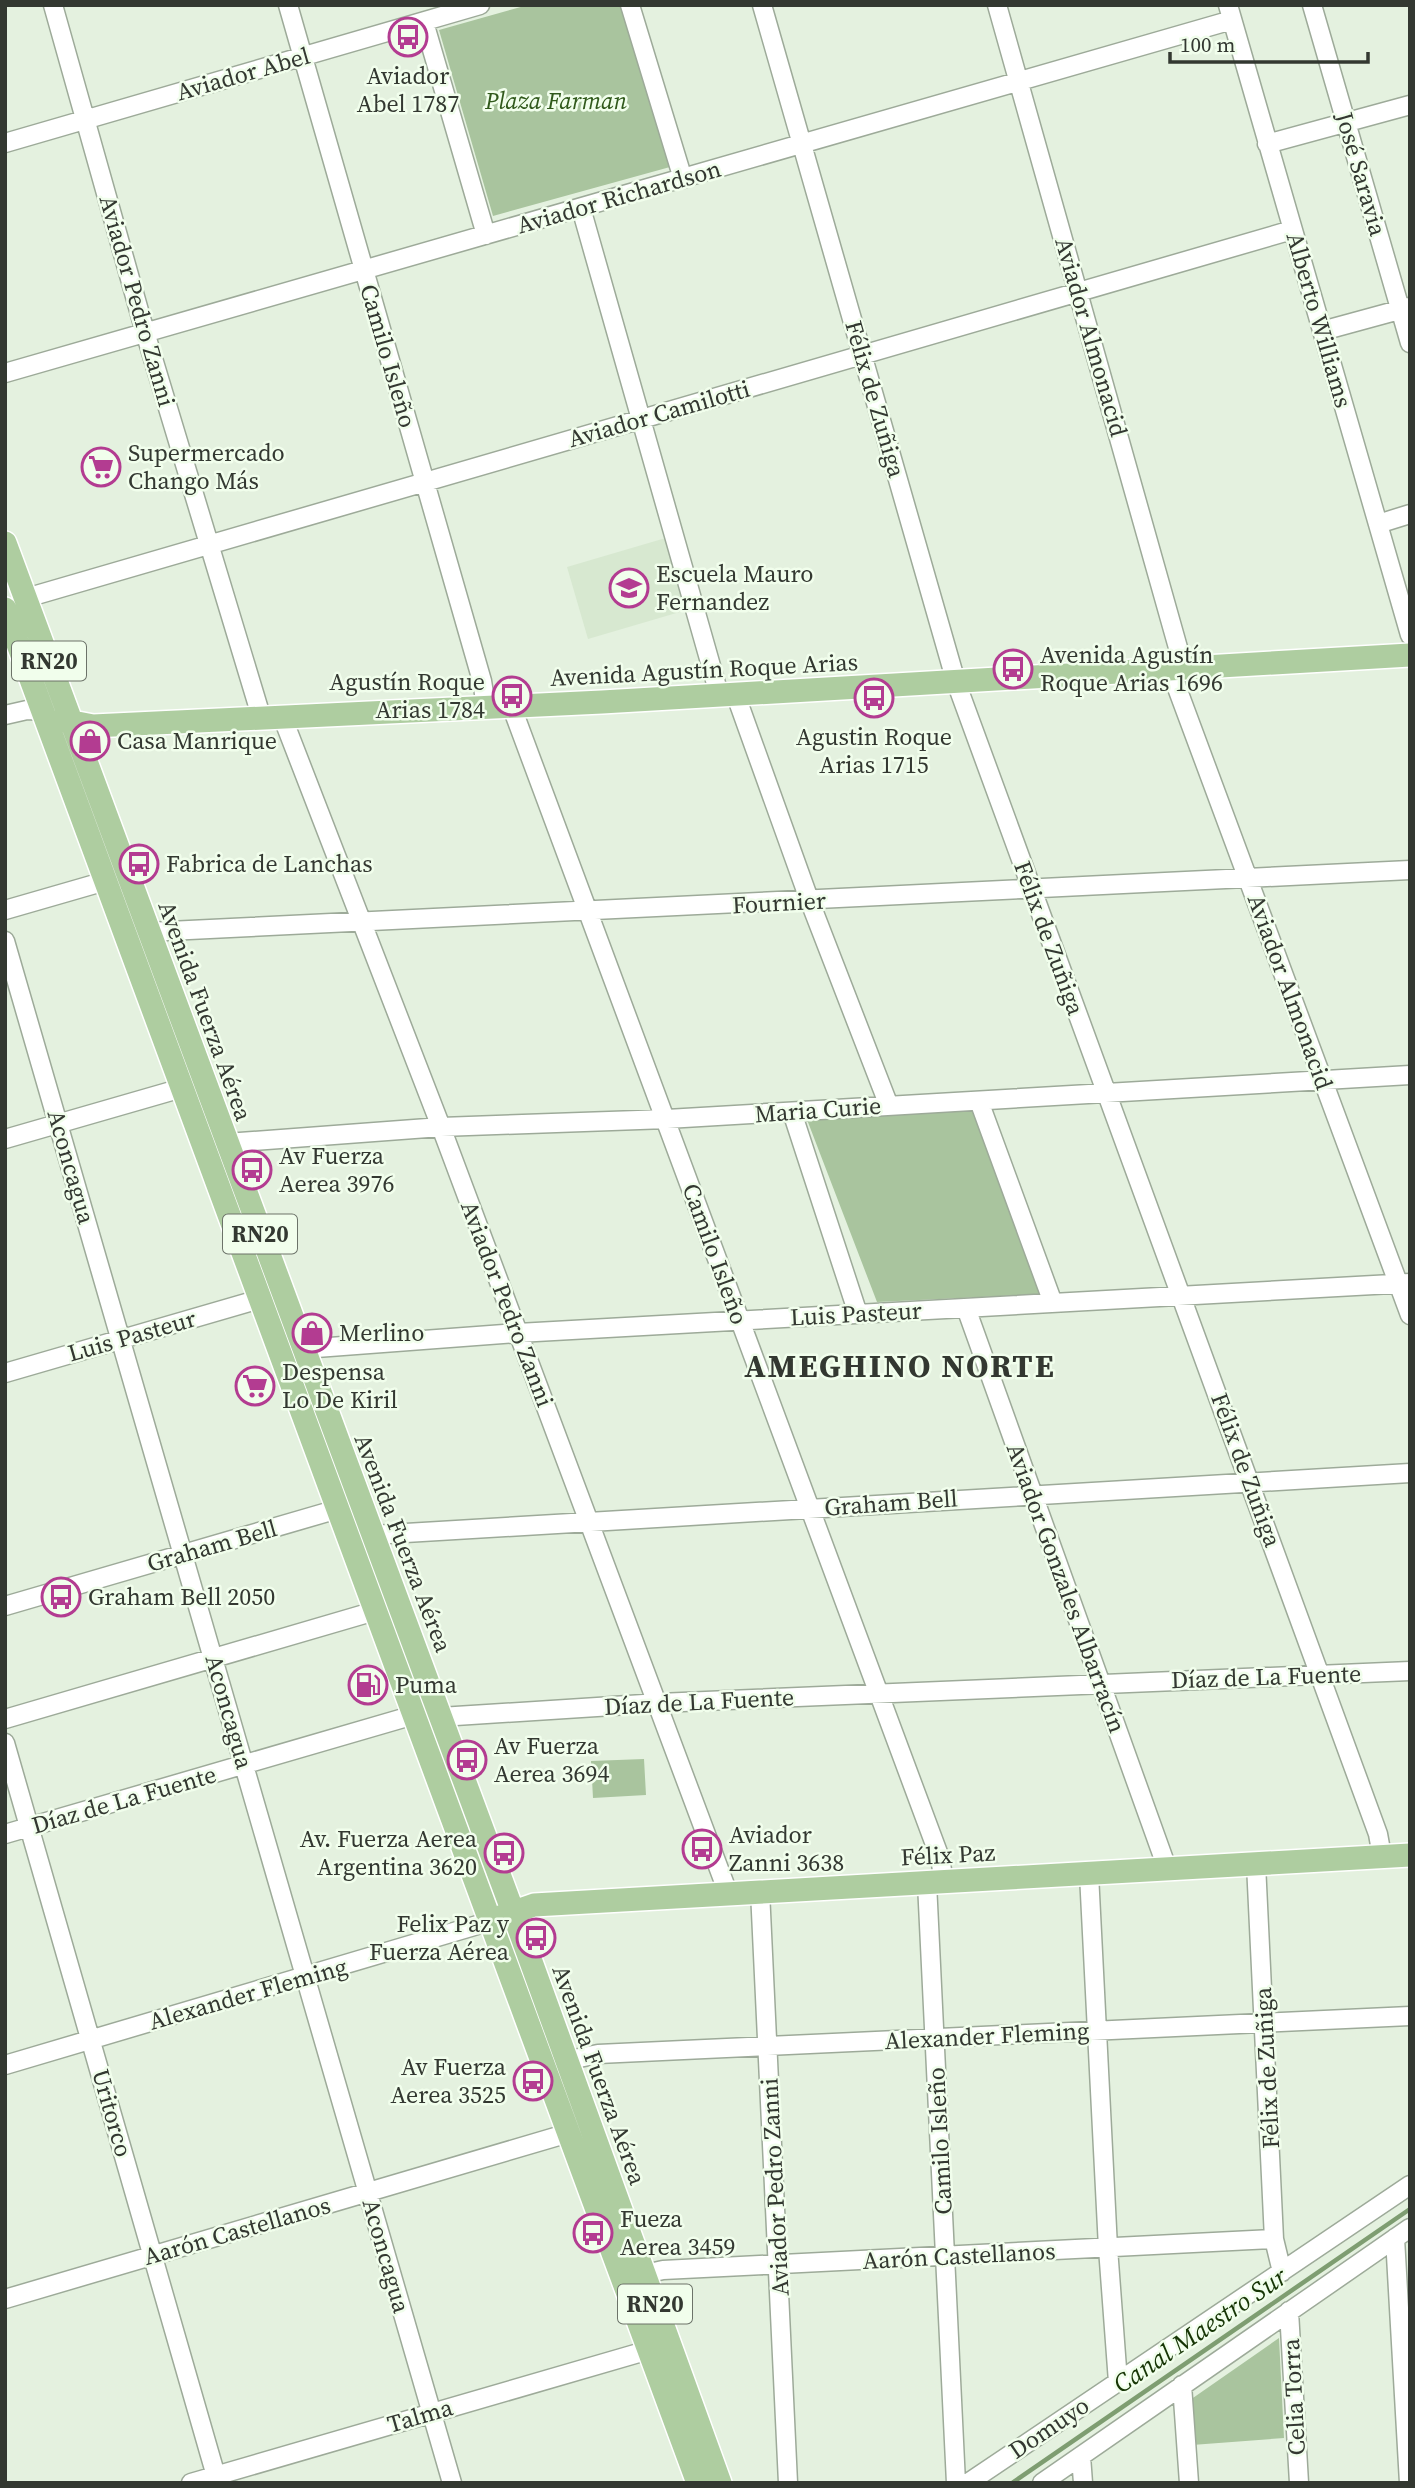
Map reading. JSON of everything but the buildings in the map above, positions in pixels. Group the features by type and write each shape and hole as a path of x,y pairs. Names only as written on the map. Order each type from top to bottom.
{"main road":[{"name":"Avenida Fuerza Aérea","path":"5,543 73,724 116,878 182,1088 491,1921 579,2130 645,2274 720,2483"},
{"name":"Avenida Fuerza Aérea","path":"5,609 44,710 116,878 148,932 513,1912 565,2061 579,2130 649,2350 698,2483"},
{"name":"Avenida Agustín Roque Arias","path":"44,710 73,724 271,716 956,682 1410,654"},
{"name":"Félix Paz","path":"491,1921 534,1905 1410,1855"}],"street":[{"name":"Aviador Pedro Zanni","path":"53,5 145,332 209,544 271,716 359,921 441,1127 728,1893"},
{"name":"Camilo Isleño","path":"288,5 486,706"},
{"name":"Aviador Abel","path":"5,143 480,5"},
{"path":"630,5 683,179"},
{"name":"Félix de Zuñiga","path":"762,5 956,682 1030,890 1252,1481 1378,1834 1382,1856"},
{"name":"Aviador Almonacid","path":"997,5 1079,293 1177,669 1247,877 1323,1082 1404,1283 1410,1315"},
{"name":"José Saravia","path":"1312,5 1405,309 1410,343"},
{"name":"Aviador Richardson","path":"5,373 1018,83 1230,12"},
{"name":"Alberto Williams","path":"1230,12 1410,635"},
{"path":"424,22 486,235"},
{"path":"1267,144 1410,105"},
{"path":"581,208 640,419 727,693 889,1106"},
{"name":"Aviador Camilotti","path":"26,598 1293,230"},
{"path":"1322,331 1405,309"},
{"path":"1378,524 1410,514"},
{"name":"Camilo Isleño","path":"511,705 940,1858 936,1883 934,2040 956,2483"},
{"path":"5,715 27,710 44,710"},
{"name":"Fournier","path":"148,932 810,902 1410,870"},
{"path":"5,910 116,878"},
{"name":"Aconcagua","path":"5,941 452,2483"},
{"name":"Maria Curie","path":"226,1143 441,1127 667,1119 1410,1075"},
{"path":"5,1139 182,1088"},
{"path":"979,1101 1054,1303"},
{"path":"792,1112 858,1314"},
{"name":"Luis Pasteur","path":"303,1349 518,1333 1404,1283"},
{"name":"Luis Pasteur","path":"5,1373 260,1299"},
{"name":"Aviador Gonzales Albarracín","path":"966,1308 1167,1868"},
{"name":"Graham Bell","path":"372,1535 1410,1473"},
{"name":"Graham Bell","path":"5,1606 338,1509"},
{"path":"5,1719 375,1611"},
{"name":"Díaz de La Fuente","path":"5,1834 414,1715 440,1717 659,1703 1410,1671"},
{"name":"Uritorco","path":"5,1743 217,2479"},
{"name":"Félix de Zuñiga","path":"1256,1864 1274,2239 1282,2272"},
{"path":"1089,1874 1108,2248 1118,2382"},
{"name":"Aviador Pedro Zanni","path":"760,1891 788,2483"},
{"name":"Alexander Fleming","path":"5,2065 491,1921"},
{"name":"Alexander Fleming","path":"565,2061 598,2054 934,2040 1096,2029 1410,2015"},
{"name":"Aarón Castellanos","path":"5,2299 579,2130"},
{"name":"Domuyo","path":"968,2483 1410,2185"},
{"path":"1402,2233 1409,2483"},
{"name":"Domuyo","path":"1042,2483 1402,2233"},
{"name":"Aarón Castellanos","path":"645,2274 663,2270 1274,2239"},
{"name":"Celia Torra","path":"1289,2311 1299,2483"},
{"name":"Talma","path":"191,2483 217,2479 649,2350"},
{"path":"1182,2385 1189,2483"},
{"path":"1082,2456 1083,2483"}],"shaded area":[{"name":"Escuela Mauro Fernandez","path":"669,537 690,609 588,639 567,567"}],"green space":[{"name":"Plaza Farman","path":"528,5 625,5 672,161 670,167 493,216 439,30"},
{"path":"977,1111 1042,1294 877,1302 806,1117"},
{"path":"644,1759 646,1795 593,1798 591,1761"},
{"path":"1279,2338 1284,2438 1192,2445 1190,2400"}],"waterway":[{"name":"Canal Maestro Sur","path":"1012,2483 1410,2209"}],"place":[{"name":"Aviador Abel 1787","path":"408,37"},
{"name":"Supermercado Chango Más","path":"101,467"},
{"name":"Escuela Mauro Fernandez","path":"629,588"},
{"name":"Avenida Agustín Roque Arias 1696","path":"1013,669"},
{"name":"Agustín Roque Arias 1784","path":"512,696"},
{"name":"Agustin Roque Arias 1715","path":"874,698"},
{"name":"Casa Manrique","path":"90,741"},
{"name":"Fabrica de Lanchas","path":"139,864"},
{"name":"Av Fuerza Aerea 3976","path":"252,1170"},
{"name":"Merlino","path":"312,1333"},
{"name":"Despensa Lo De Kiril","path":"255,1386"},
{"name":"Graham Bell 2050","path":"61,1597"},
{"name":"Puma","path":"368,1685"},
{"name":"Av Fuerza Aerea 3694","path":"467,1760"},
{"name":"Aviador Zanni 3638","path":"702,1849"},
{"name":"Av. Fuerza Aerea Argentina 3620","path":"504,1853"},
{"name":"Felix Paz y Fuerza Aérea","path":"536,1938"},
{"name":"Av Fuerza Aerea 3525","path":"533,2081"},
{"name":"Fueza Aerea 3459","path":"593,2233"}],"district":[{"name":"AMEGHINO NORTE","path":"900,1366"}]}
